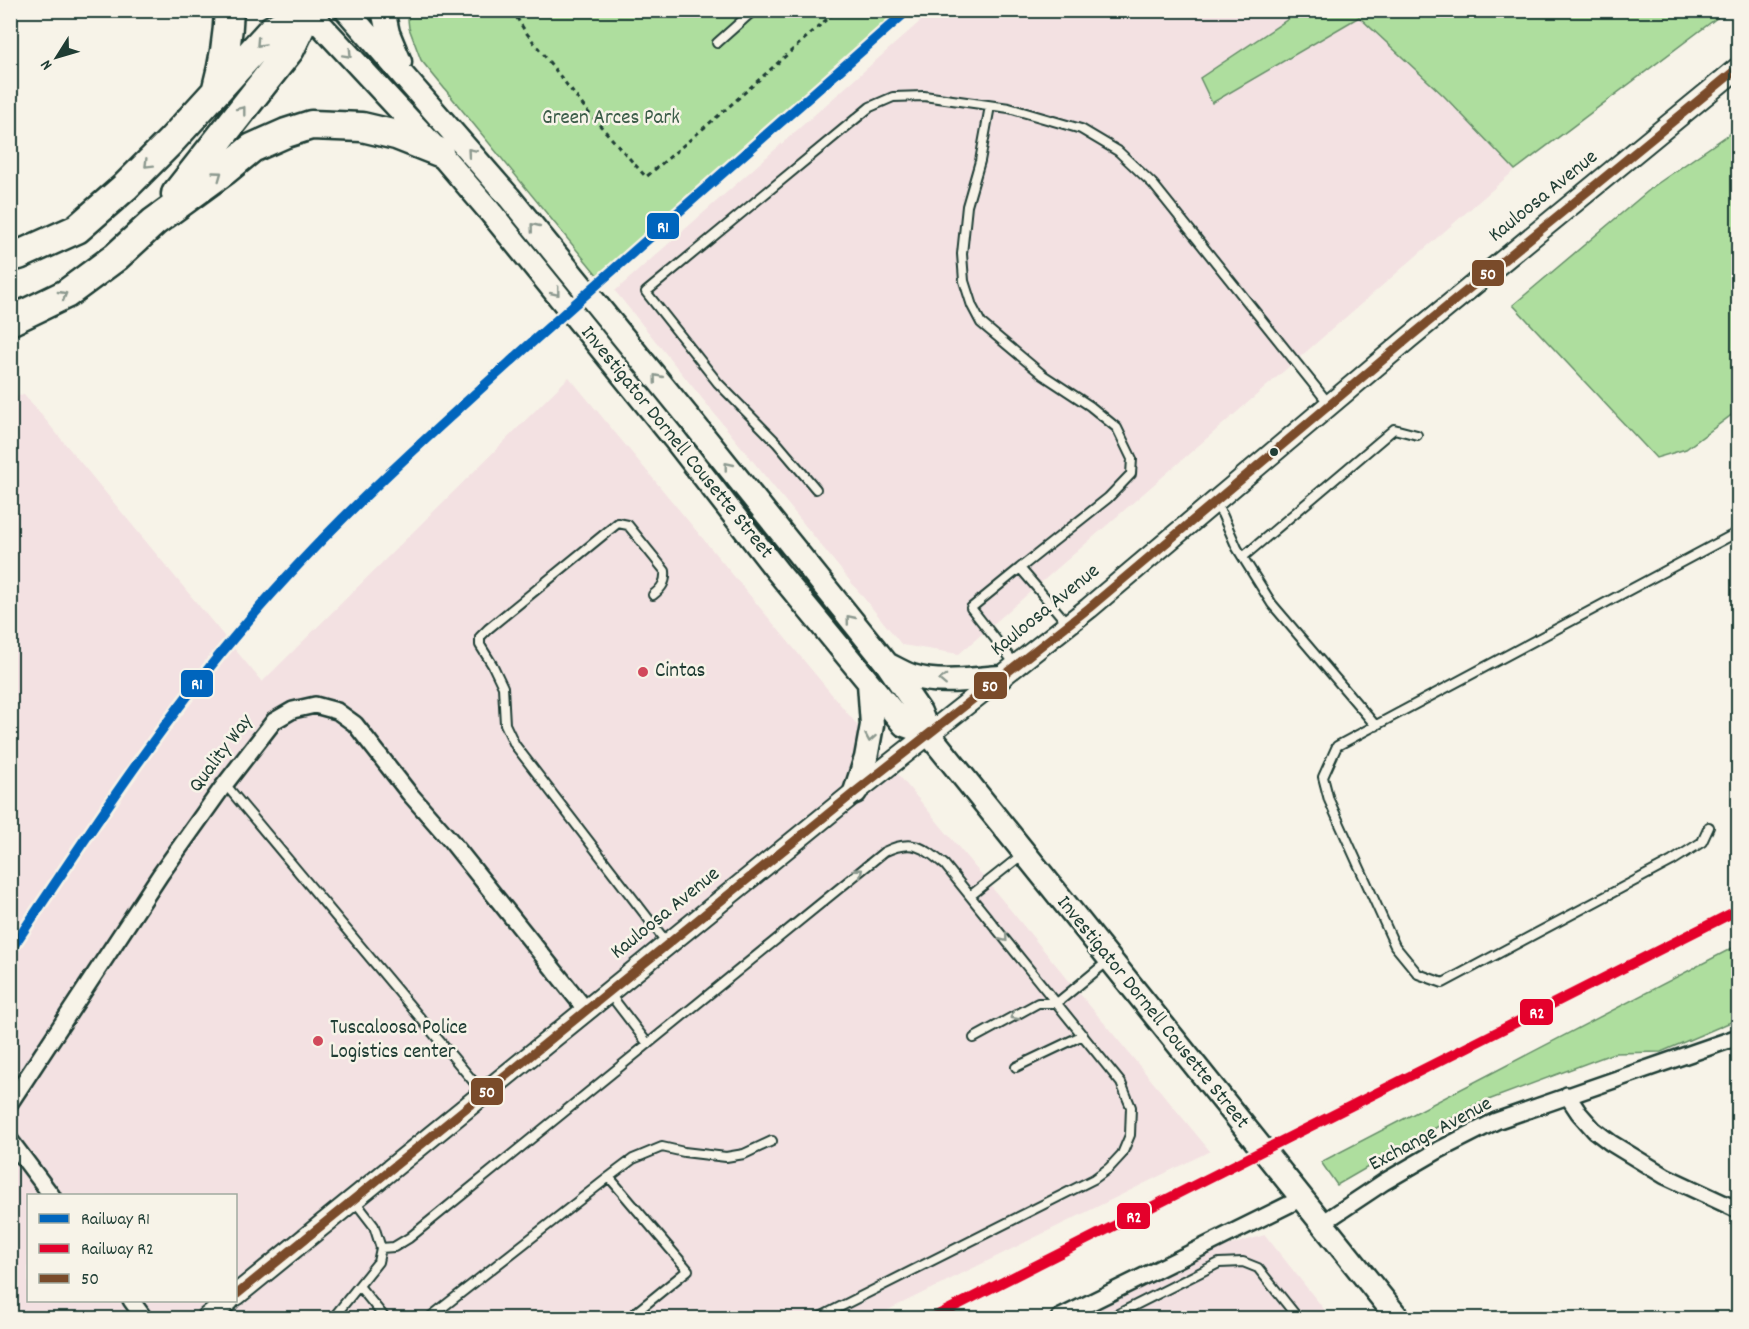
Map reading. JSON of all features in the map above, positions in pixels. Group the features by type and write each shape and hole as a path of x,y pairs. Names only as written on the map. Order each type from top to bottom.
{"highway":[{"path":"216,90 229,31 229,10"},
{"path":"10,256 19,255 77,229 125,187 170,142 272,30 308,11"},
{"path":"154,222 290,49 308,11"},
{"path":"10,321 66,294 116,257 154,222 252,148 286,133 311,125 362,127 396,135 439,152"}],"main road":[{"name":"Investigator Dornell Cousette Street","path":"346,10 509,197 694,424 887,664 920,712 929,734 1300,1199 1398,1318"},
{"path":"383,10 388,33 406,77"},
{"name":"Investigator Dornell Cousette Street","path":"308,11 439,152 492,214 673,437 778,572 904,725 929,734"},
{"path":"887,664 911,676 927,680 950,681 1009,671"},
{"path":"855,792 866,758 872,725 869,683"}],"street":[{"name":"Kauloosa Avenue","path":"237,1294 855,792 1068,624 1410,337 1738,68"},
{"name":"Quality Way","path":"10,1103 160,875 225,783 274,721 293,710 315,705 337,711 355,724 586,1010"},
{"name":"Exchange Avenue","path":"1322,1224 1384,1182 1496,1121 1738,1037"},
{"path":"1567,1095 1594,1130 1611,1143 1665,1176 1738,1210"},
{"path":"10,1140 50,1194"},
{"path":"1059,1318 1300,1199"},
{"path":"132,1302 144,1318"},
{"path":"207,1318 227,1302"}],"lane":[{"path":"717,42 754,10"},
{"path":"816,489 777,443 718,383 646,292 870,107 893,97 924,96 1009,108 1081,129 1118,151 1154,184 1330,405"},
{"path":"990,106 980,161 967,206 962,254 964,281 972,306 981,323 1043,375 1090,406 1117,428 1132,459 1131,474 1108,498 971,608 1009,671"},
{"path":"1242,557 1394,429 1417,435"},
{"path":"1214,503 1222,513 1242,557 1272,604 1376,726"},
{"path":"653,595 665,580 665,571 628,525 618,523 488,629 480,637 480,645 503,687 506,724 515,744 668,944"},
{"path":"1708,827 1702,842 1672,861 1443,983 1418,974 1395,946 1329,800 1323,777 1337,746 1738,532"},
{"path":"1020,568 1068,624"},
{"path":"225,783 483,1093"},
{"path":"381,1248 394,1247 409,1238 884,852 894,847 912,844 930,852 945,865 1121,1083 1131,1107 1130,1135 1122,1154 1094,1179 818,1318"},
{"path":"970,896 1024,853"},
{"path":"974,1038 1038,1003 1057,1003 1110,960"},
{"path":"608,992 648,1044"},
{"path":"1016,1067 1083,1035"},
{"path":"429,1318 633,1159 662,1147 726,1157 744,1154 772,1141"},
{"path":"609,1177 688,1270 629,1318"},
{"path":"333,1318 378,1262 381,1248 374,1226 353,1199"},
{"path":"1110,1318 1219,1263 1243,1262 1258,1268 1298,1318"},
{"path":"358,1286 385,1318"}],"path":[{"path":"512,10 525,31 588,112 646,177 837,10"}],"shaded area":[{"path":"932,11 1300,11 1201,78 1212,103 1359,17 1444,96 1515,170 959,654 902,645 615,291"},
{"path":"569,377 1210,1151 872,1318 11,1318 10,399 24,394 262,682"},
{"path":"1265,1235 1331,1318 1082,1318 1220,1248"}],"green space":[{"name":"Green Arces Park","path":"407,11 898,11 598,276 421,60 409,28"},
{"path":"1300,11 1726,11 1515,170 1444,96 1359,17 1212,103 1200,78"},
{"path":"1738,128 1738,410 1686,449 1656,458 1513,305 1654,186"},
{"path":"1738,945 1738,1019 1661,1052 1614,1053 1475,1105 1337,1185 1321,1162"}],"railway":[{"path":"10,951 124,782 184,700 248,621 312,550 379,483 484,386 908,10"}],"rail line":[{"name":"R1","path":"10,951 124,782 184,700 248,621 312,550 379,483 484,386 908,10"},
{"name":"R2","path":"932,1318 1738,910"}],"transit line":[{"name":"50","path":"237,1294 855,792 1089,608 1410,337 1738,68"}],"place":[{"name":"Cintas","path":"643,672"},
{"name":"Tuscaloosa Police Logistics center","path":"318,1041"}]}
